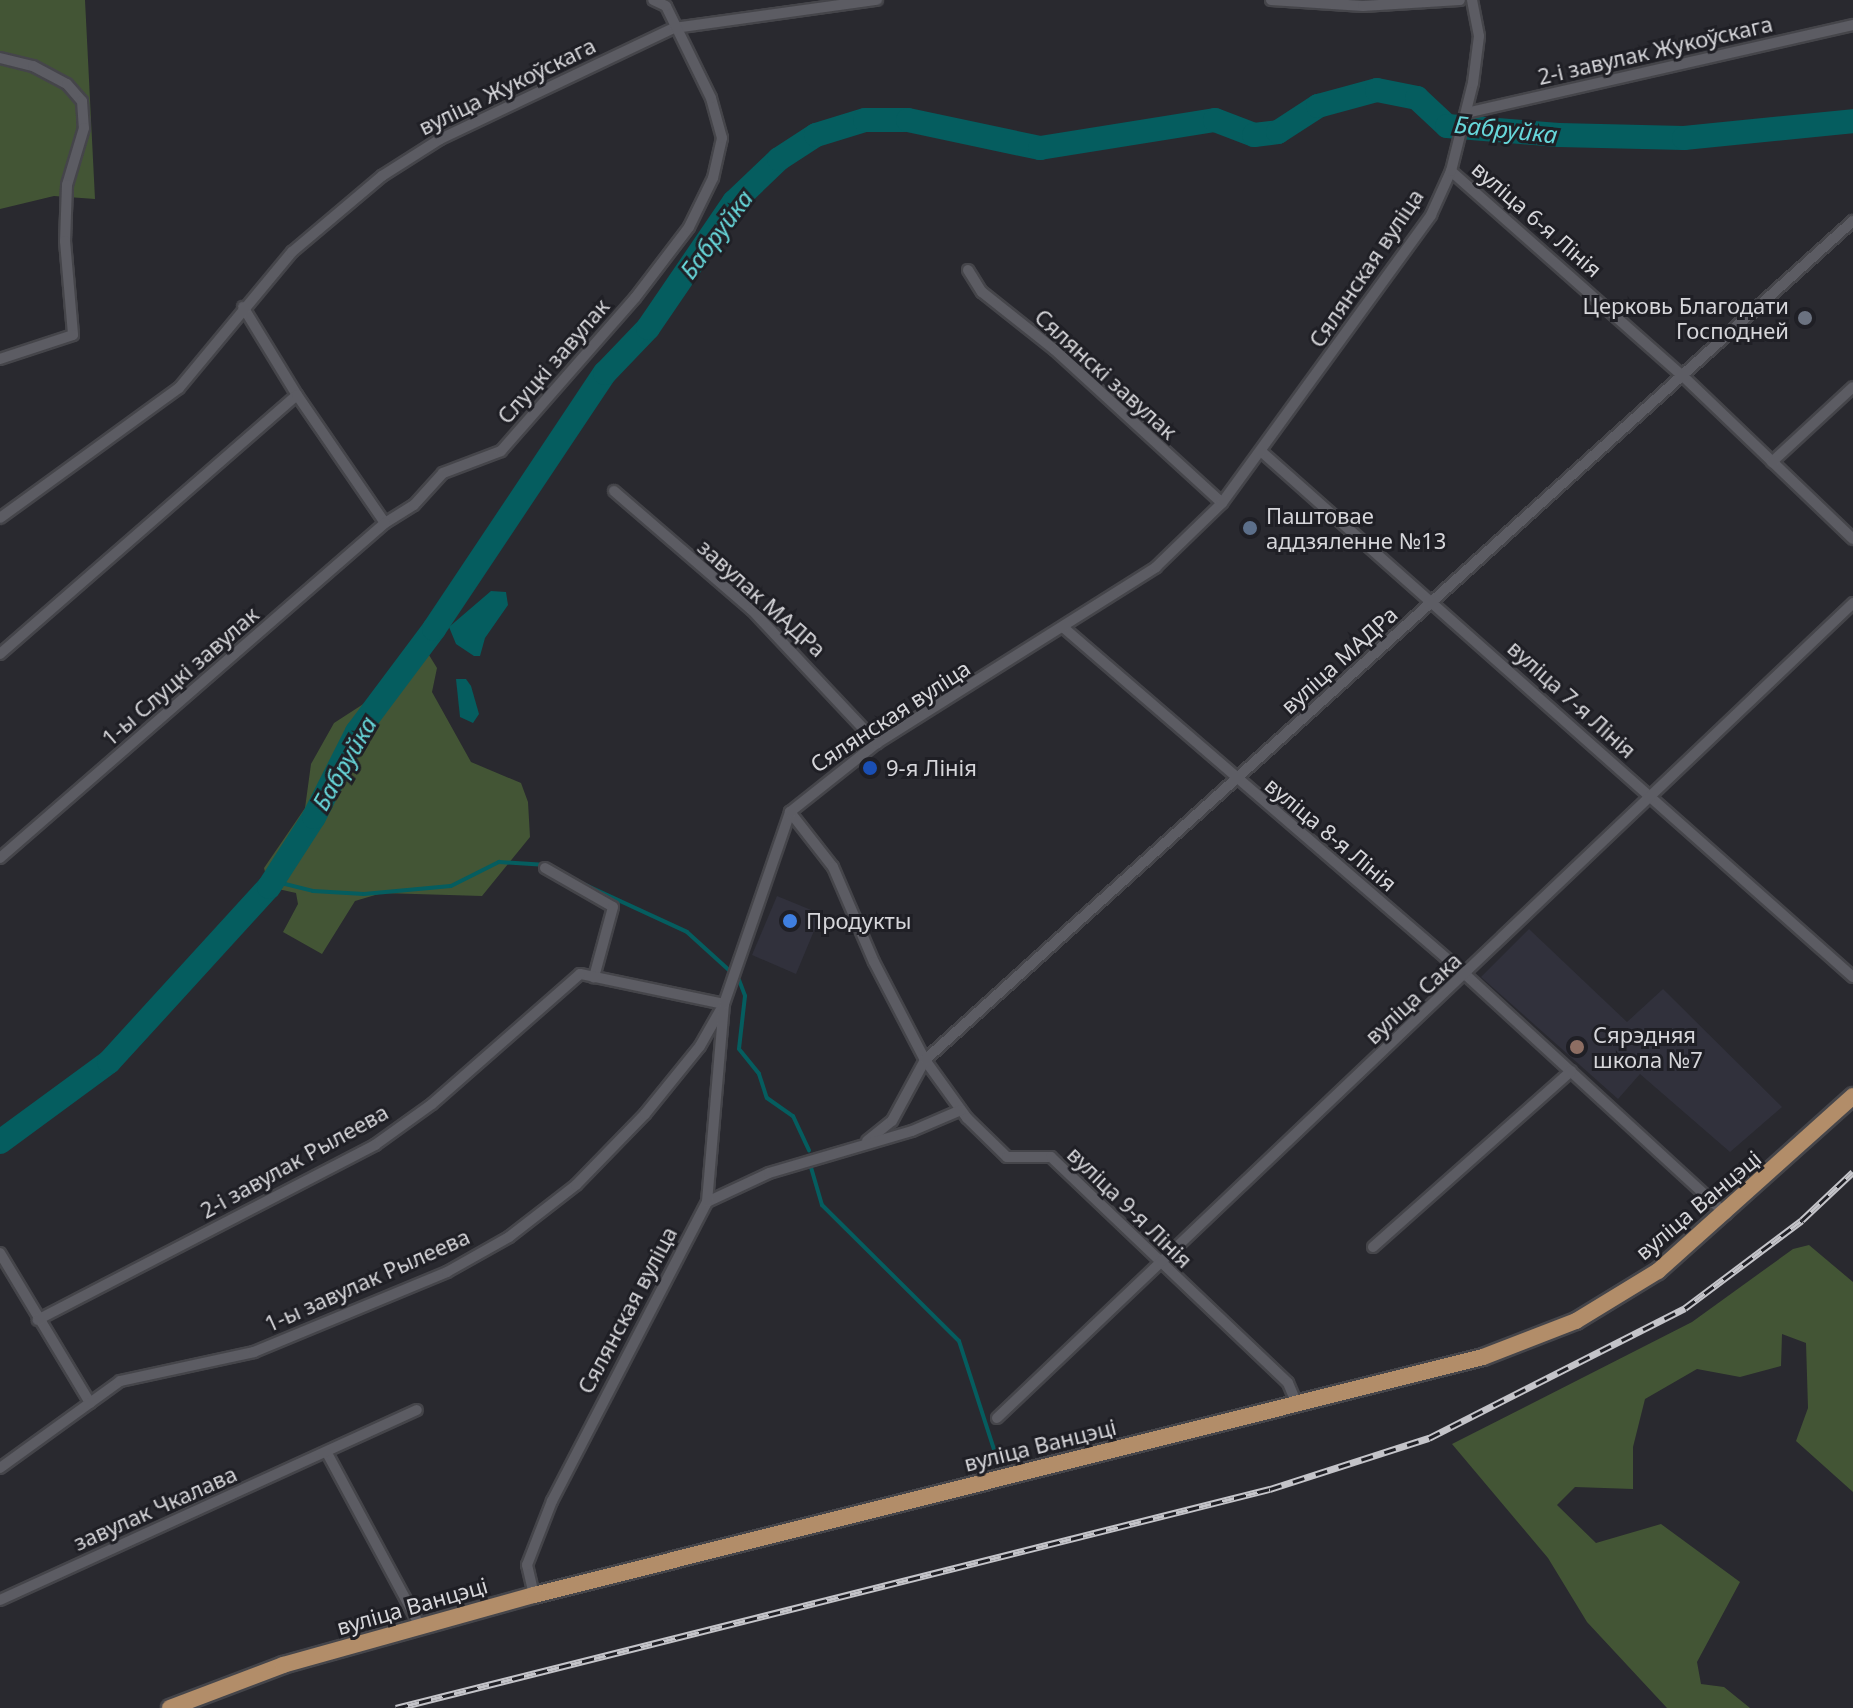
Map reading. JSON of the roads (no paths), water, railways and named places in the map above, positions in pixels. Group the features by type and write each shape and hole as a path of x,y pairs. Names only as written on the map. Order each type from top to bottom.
{"main road":[{"name":"вуліца Ванцэці","path":"170,1708 283,1665 534,1595 1483,1357 1576,1321 1658,1271 1726,1214 1853,1096"}],"street":[{"name":"Слуцкі завулак","path":"385,523 414,505 443,473 501,451 689,227 713,178 722,138 711,98 674,28 666,6 653,0"},
{"name":"вуліца Жукоўскага","path":"0,518 179,388 243,307 292,252 394,169 501,107 674,28 780,5 877,0"},
{"path":"1271,0 1421,3 1460,0"},
{"name":"Сялянская вуліца","path":"534,1595 527,1565 552,1501 707,1202 724,1004 790,812 877,743 1064,628 1156,567 1222,503 1263,453 1431,215 1451,171 1466,113 1479,36 1472,0"},
{"name":"2-і завулак Жукоўскага","path":"1466,113 1853,25"},
{"path":"0,58 33,66 67,84 82,101 84,128 67,185 65,241 73,335 0,359"},
{"name":"вуліца 6-я Лінія","path":"1451,171 1684,377 1853,539"},
{"name":"вуліца МАДРа","path":"867,1141 892,1121 925,1060 1853,221"},
{"name":"Сялянскі завулак","path":"968,270 982,292 1055,350 1222,503"},
{"path":"243,307 297,395 385,523"},
{"path":"1772,462 1853,387"},
{"path":"0,654 297,395"},
{"name":"вуліца 7-я Лінія","path":"1263,453 1435,602 1853,977"},
{"name":"завулак МАДРа","path":"614,491 752,610 877,743"},
{"name":"1-ы Слуцкі завулак","path":"0,858 385,523"},
{"name":"вуліца Сака","path":"997,1418 1158,1262 1467,976 1649,796 1853,603"},
{"name":"вуліца 8-я Лінія","path":"1064,628 1467,976 1726,1214"},
{"name":"вуліца 9-я Лінія","path":"790,812 833,867 925,1060 961,1110 1007,1157 1051,1157 1288,1383 1297,1404"},
{"path":"545,868 613,907 594,977 724,1004"},
{"name":"2-і завулак Рылеева","path":"38,1320 375,1145 432,1104 580,974 594,977"},
{"name":"1-ы завулак Рылеева","path":"0,1468 120,1381 254,1352 447,1272 509,1237 576,1185 645,1114 700,1046 724,1004"},
{"path":"1373,1247 1571,1071"},
{"name":"вуліца МАДРа","path":"707,1202 769,1173 867,1141 912,1131 961,1110"},
{"path":"0,1253 90,1403"},
{"name":"завулак Чкалава","path":"0,1600 417,1410"},
{"path":"327,1453 420,1626"}],"water":[{"path":"491,591 506,592 508,605 485,638 480,656 474,656 456,644 449,627"},
{"path":"456,679 466,679 471,686 479,714 473,723 460,717"}],"waterway":[{"name":"Бабруйка","path":"0,1142 109,1062 269,887 314,817 357,732 434,629 605,373 648,328 734,202 779,159 816,135 865,120 908,120 1040,148 1215,120 1254,135 1278,132 1318,106 1377,90 1417,98 1447,126 1559,135 1684,138 1853,121"},
{"path":"273,881 313,891 364,894 451,886 499,862 547,865"},
{"path":"579,882 687,932 730,971"},
{"path":"739,980 745,996 739,1049 759,1074 767,1098 793,1116 809,1151"},
{"path":"810,1164 822,1205 959,1341 998,1462"}],"railway":[{"path":"396,1708 1270,1489 1429,1438 1685,1308 1802,1220 1853,1172"}],"place":[{"name":"Церковь Благодати Господней","path":"1805,318"},
{"name":"Паштовае аддзяленне №13","path":"1250,528"},
{"name":"9-я Лінія","path":"870,768"},
{"name":"Продукты","path":"790,921"},
{"name":"Сярэдняя школа №7","path":"1577,1047"}]}
